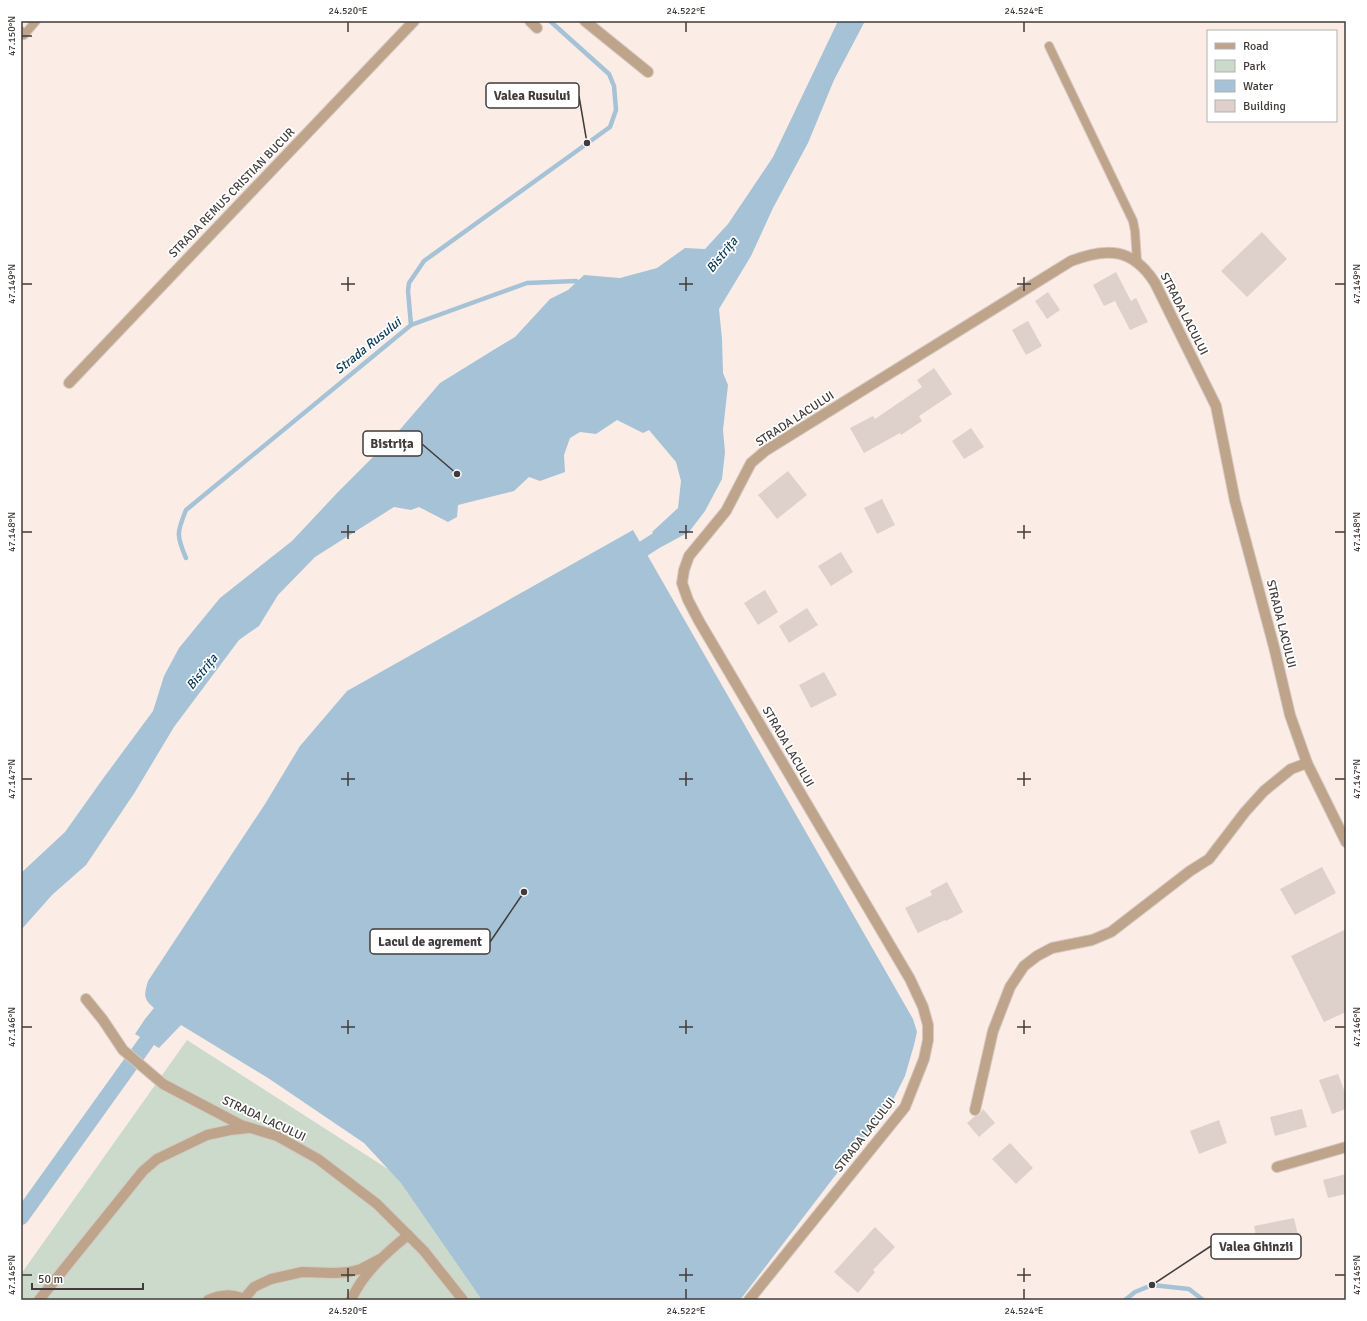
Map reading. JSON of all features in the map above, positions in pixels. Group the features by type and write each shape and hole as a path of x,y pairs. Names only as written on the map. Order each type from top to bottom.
{"street":[{"name":"STRADA REMUS CRISTIAN BUCUR","path":"69,383 414,21"},
{"path":"586,21 648,72"},
{"name":"STRADA LACULUI","path":"749,1300 906,1107 924,1059 928,1040 928,1025 923,1007 910,979 688,600 682,583 689,556 726,511 751,463 765,451 1071,261 1084,256 1118,253 1137,261 1148,272 1155,283 1216,406 1235,501 1274,647 1290,715 1308,763 1346,842"},
{"path":"975,1110 993,1031 1010,987 1024,966 1036,956 1052,948 1092,940 1111,932 1208,858 1264,791 1291,769 1308,763"},
{"name":"STRADA LACULUI","path":"86,999 103,1020 123,1050 163,1084 241,1124 277,1136 318,1159 377,1204 424,1251 463,1300"},
{"path":"39,1300 143,1171 157,1159 207,1135 230,1130 250,1128"},
{"path":"1276,1167 1346,1147"},
{"path":"351,1300 363,1278 380,1259 408,1235"},
{"path":"208,1300 223,1295 233,1295 243,1300 254,1287 271,1279 302,1272 349,1272 361,1269 380,1259"}],"lane":[{"path":"21,32 24,34 36,21"},
{"path":"1048,46 1133,221 1136,231 1137,261"}],"green space":[{"path":"187,1040 402,1178 490,1300 21,1300 21,1274"}],"water":[{"name":"Bistrița","path":"838,21 865,21 834,80 808,143 773,208 751,256 719,309 723,373 728,385 723,430 725,452 722,479 705,511 689,532 663,546 652,532 678,508 681,481 676,462 649,430 643,433 617,420 596,434 580,432 570,438 564,455 565,472 540,481 529,477 514,491 458,505 457,517 448,522 419,507 411,510 394,507 315,557 278,595 259,626 239,640 174,727 135,792 86,865 52,895 21,930 21,873 65,832 153,711 164,676 179,648 220,598 292,541 397,433 440,383 515,337 550,299 568,290 584,275 620,278 657,268 685,248 705,249 728,224 773,157"},
{"path":"633,530 913,1019 917,1032 905,1076 893,1100 740,1300 482,1300 401,1183 364,1143 268,1078 181,1025 159,1048 135,1034 154,1008 145,996 148,981 265,804 300,746 347,691"}],"building":[{"path":"1262,232 1287,259 1247,297 1221,271"},
{"path":"1116,272 1131,301 1136,298 1148,322 1130,330 1115,301 1104,306 1093,285"},
{"path":"1048,292 1060,310 1047,319 1035,301"},
{"path":"1028,321 1042,346 1026,355 1012,330"},
{"path":"934,368 952,394 919,416 922,421 901,435 900,433 864,453 850,428 873,416 875,419 922,387 917,380"},
{"path":"971,428 984,447 964,459 952,441"},
{"path":"788,471 807,495 777,519 758,495"},
{"path":"882,499 895,525 877,534 864,508"},
{"path":"841,552 853,572 831,586 818,566"},
{"path":"765,590 778,612 758,625 744,603"},
{"path":"807,608 818,625 789,643 779,626"},
{"path":"824,672 837,695 811,708 799,685"},
{"path":"1322,867 1336,893 1295,915 1280,889"},
{"path":"947,882 963,912 918,933 905,908 932,895 930,891"},
{"path":"1346,929 1346,1012 1324,1022 1291,956"},
{"path":"1338,1074 1346,1095 1346,1109 1332,1114 1319,1080"},
{"path":"983,1109 995,1123 979,1137 967,1123 975,1116 979,1115"},
{"path":"1302,1109 1307,1127 1275,1136 1270,1117"},
{"path":"1219,1120 1227,1143 1199,1154 1190,1131"},
{"path":"1010,1143 1033,1168 1016,1184 992,1159"},
{"path":"1346,1174 1346,1194 1328,1198 1323,1180"},
{"path":"1294,1218 1301,1248 1260,1256 1254,1226"},
{"path":"875,1227 895,1247 873,1270 875,1272 858,1293 834,1272"}],"waterway":[{"path":"411,325 408,291 409,283 424,261 610,127 616,110 614,86 609,74 550,21"},
{"name":"Strada Rusului","path":"186,558 179,539 179,529 186,510 411,325 527,283 576,281 583,285"},
{"path":"643,549 676,528"},
{"path":"21,1217 147,1041"},
{"path":"1125,1300 1135,1292 1152,1285 1189,1289 1203,1300"}],"place":[{"name":"Valea Rusului","path":"587,143"},
{"name":"Bistrița","path":"457,474"},
{"name":"Lacul de agrement","path":"524,892"},
{"name":"Valea Ghinzii","path":"1152,1285"}]}
